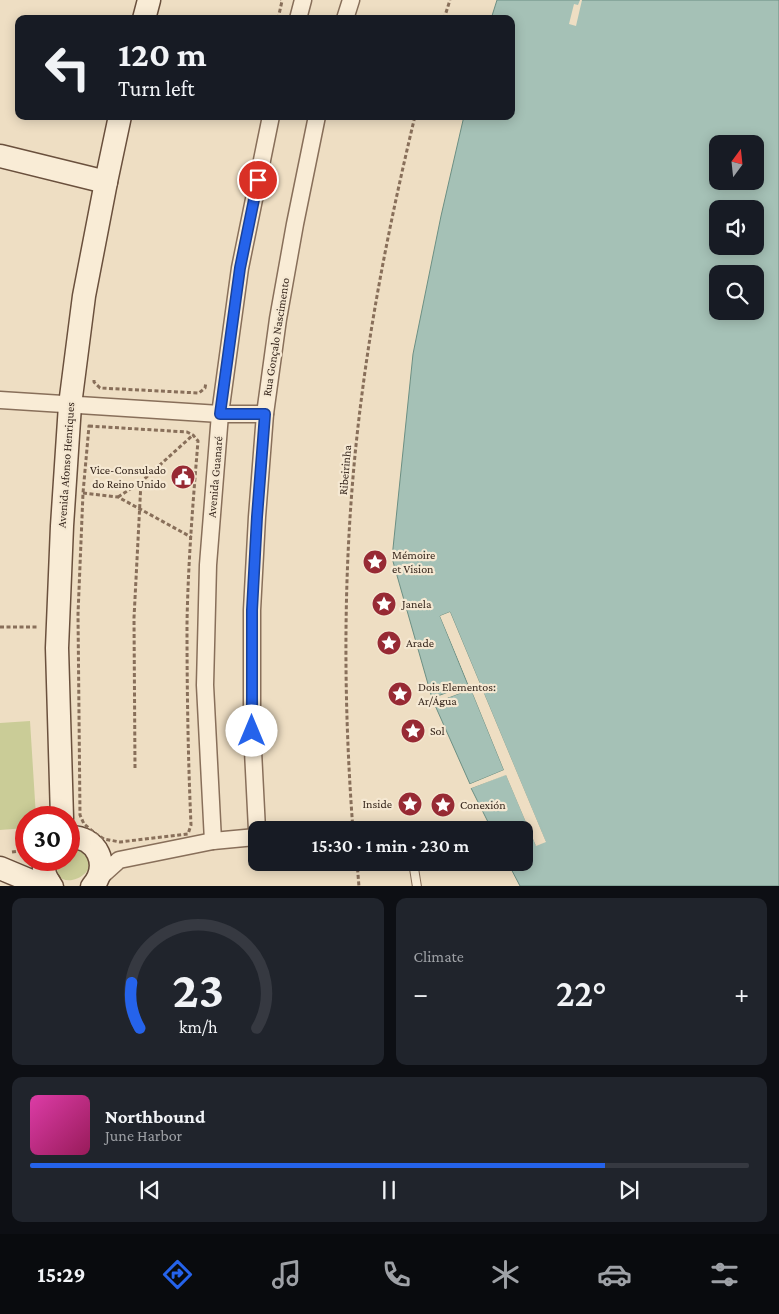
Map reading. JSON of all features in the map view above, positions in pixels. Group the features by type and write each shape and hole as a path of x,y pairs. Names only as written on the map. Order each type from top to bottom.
{"street":[{"path":"145,15 149,0"},
{"path":"299,15 303,0"},
{"path":"346,15 351,0"},
{"name":"Avenida Afonso Henriques","path":"62,806 57,648 62,526 70,405 84,296 119,120"},
{"name":"Avenida Guanaré","path":"213,842 205,685 208,565 220,414 240,268 264,145 271,120"},
{"name":"Rua Gonçalo Nascimento","path":"257,821 252,731 252,610 265,414 279,309 316,120"},
{"path":"0,156 105,186"},
{"path":"0,167 105,186"},
{"path":"0,400 220,414 265,414"},
{"path":"80,838 87,841 99,854 101,866 96,882"},
{"path":"96,882 119,860 213,842 248,838"},
{"path":"0,869 31,882 50,884"},
{"path":"0,869 15,886"},
{"path":"44,871 50,884"}],"lane":[{"path":"414,871 417,886"}],"path":[{"path":"279,15 281,0"},
{"path":"445,15 450,0"},
{"name":"Ribeirinha","path":"352,821 348,764 346,692 347,569 352,486 362,394 382,266 396,195 415,120"},
{"path":"95,372 94,382 100,388 199,393 205,388 206,379"},
{"path":"89,426 187,432 194,435 198,441 187,623 188,762 191,825 188,834 120,842 104,839 84,824 80,815 78,614 89,426"},
{"path":"118,497 141,482 194,435"},
{"path":"135,768 134,618 141,482"},
{"path":"84,493 118,497 191,537"},
{"path":"0,627 38,627"},
{"path":"357,871 359,886"}],"green space":[{"path":"30,721 35,806 15,806 15,829 0,830 0,723"},
{"path":"80,850 89,857 90,863 84,875 70,880 62,879 57,871 80,871"}],"shaded area":[{"path":"497,0 779,0 779,886 520,886 512,871 533,871 533,838 536,845 545,841 450,612 440,616 468,685 432,698 392,558 413,354 441,216 463,120 515,120 515,15 492,15"},
{"path":"471,689 504,770 470,784 434,703"},
{"path":"506,774 526,821 488,821 471,788"}],"pier":[{"path":"580,0 582,0 576,26 569,24 574,4 578,5"},
{"path":"450,612 546,842 536,846 533,832 537,842 542,840 449,615 443,617 471,684 470,687 473,688 507,769 506,772 528,821 525,821 506,775 469,789 470,786 468,785 504,770 471,689 431,704 433,701 430,700 469,685 440,616"}],"place":[{"name":"Vice-Consulado do Reino Unido","path":"183,477"},
{"name":"Mémoire et Vision","path":"375,562"},
{"name":"Janela","path":"384,604"},
{"name":"Arade","path":"389,643"},
{"name":"Dois Elementos: Ar/Água","path":"400,694"},
{"name":"Sol","path":"413,731"},
{"name":"Inside","path":"410,804"},
{"name":"Conexión","path":"443,805"}],"route":[{"path":"252,731 252,610 265,414 220,414 240,268 258,180"}]}
